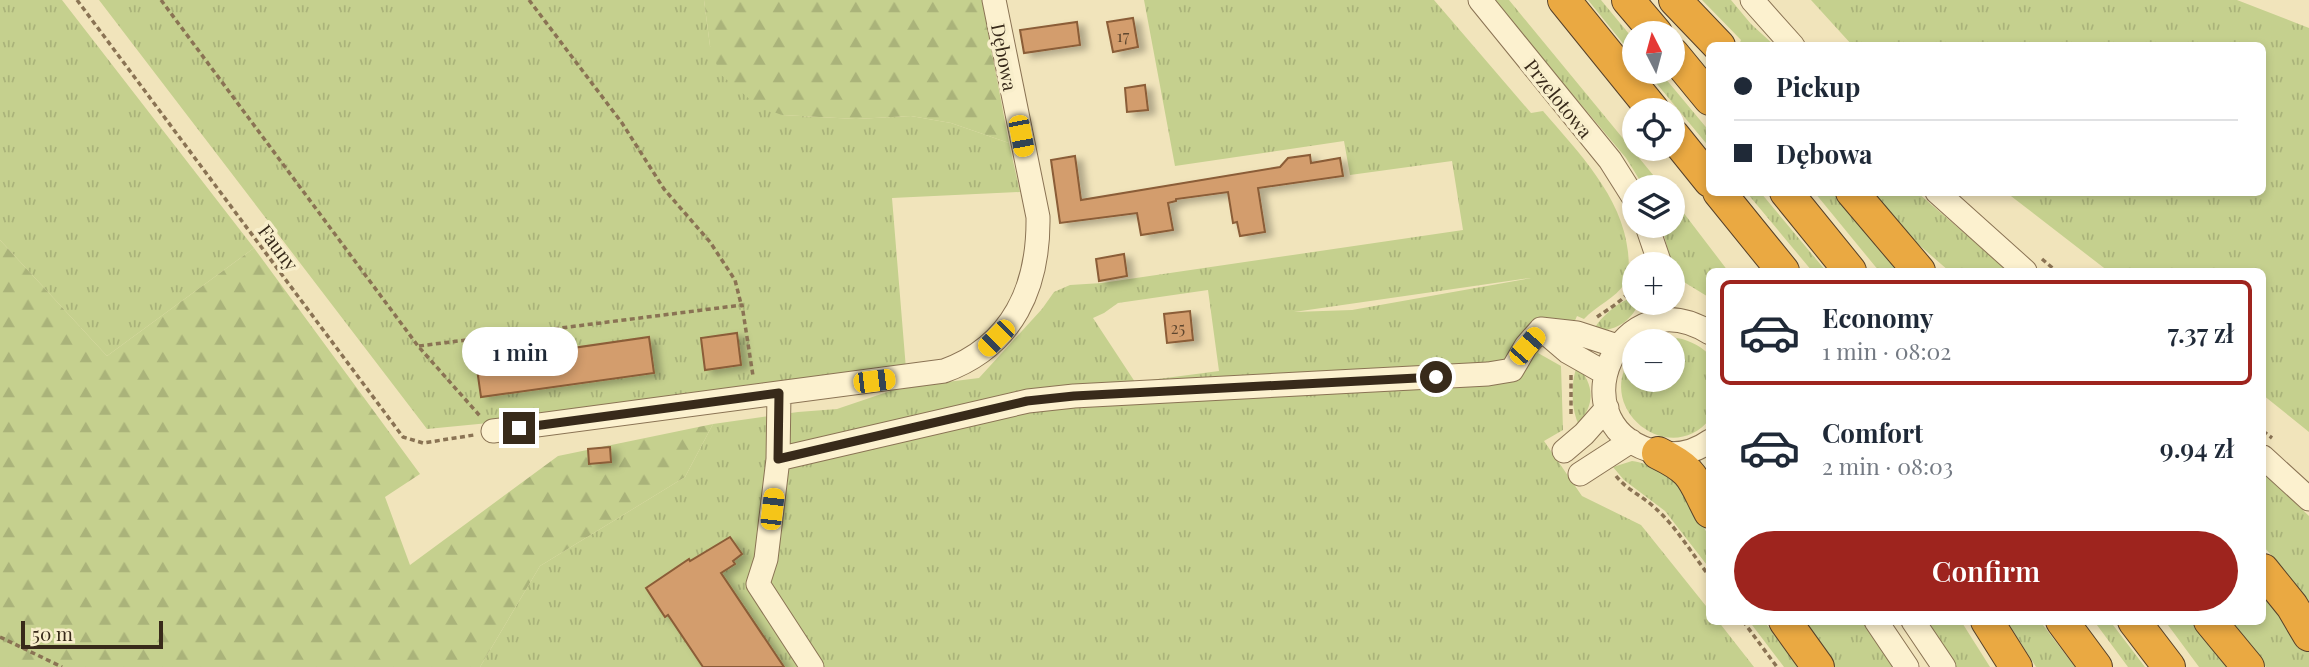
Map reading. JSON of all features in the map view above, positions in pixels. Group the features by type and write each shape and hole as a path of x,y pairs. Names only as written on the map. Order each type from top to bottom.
{"highway":[{"path":"1564,0 1643,98"},
{"path":"1628,0 1646,21"},
{"path":"1675,0 1715,42"},
{"path":"1685,69 1706,94"},
{"path":"1685,150 1706,176"},
{"path":"1722,196 1781,268"},
{"path":"1789,196 1848,268"},
{"path":"1861,203 1916,268"},
{"path":"1861,203 1930,268"},
{"path":"1745,225 1768,268"},
{"path":"1645,447 1681,464 1689,472 1706,504"},
{"path":"2266,574 2292,606 2309,635"},
{"path":"1788,625 1818,667"},
{"path":"1990,625 2016,667"},
{"path":"2065,625 2096,667"},
{"path":"2137,625 2169,667"},
{"path":"2213,625 2248,667"}],"street":[{"name":"Dębowa","path":"493,431 944,371 964,364 983,351 1009,325 1025,300 1038,244 1038,217 994,0"},
{"name":"Przelotowa","path":"1480,0 1610,160 1622,179"},
{"path":"1752,0 1789,42"},
{"path":"1941,196 2022,268"},
{"path":"1639,328 1643,315"},
{"path":"1682,315 1688,322"},
{"path":"1706,331 1678,320 1658,321 1639,328 1617,346 1609,359 1604,391 1607,408 1616,426 1645,447 1683,453 1706,443"},
{"path":"778,459 1027,401 1488,374 1512,370 1541,329"},
{"path":"1541,329 1577,333 1617,346"},
{"path":"1541,329 1568,352 1605,373"},
{"path":"768,394 778,459 766,559 758,584 812,667"},
{"path":"1564,451 1584,434 1607,408"},
{"path":"1580,474 1645,447"},
{"path":"2266,460 2309,499"},
{"path":"1879,625 1907,667"},
{"path":"1916,625 1944,667"}],"path":[{"name":"Fauny","path":"77,0 403,438 423,443 493,431"},
{"path":"162,0 418,346 493,431"},
{"path":"529,0 622,123 664,189 710,242 735,280 768,394"},
{"path":"418,346 742,304"},
{"path":"1746,625 1777,667"},
{"path":"0,636 62,667"}],"green space":[{"path":"0,0 62,0 254,248 107,356 0,240"},
{"path":"99,0 704,0 710,46 782,115 856,119 911,116 951,123 1009,143 1020,192 892,198 906,369 427,429"},
{"path":"704,0 982,0 1009,143 951,123 911,116 856,119 782,115 759,107 720,74 710,46"},
{"path":"1144,0 1434,0 1531,113 1543,111 1584,159 1608,194 1622,226 1622,238 1625,238 1628,252 1622,252 1622,286 1616,293 1584,319 1577,316 1573,325 1553,318 1538,353 1561,366 1563,430 1544,441 1582,496 1641,525 1706,606 1706,625 1721,625 1754,667 480,667 540,566 685,477 713,424 837,409 899,388 979,378 1042,309 1054,292 1070,285 1102,283 1463,230 1452,161 1350,175 1344,141 1175,166","holes":["1530,278 1531,278 1352,310 1294,312","1208,290 1219,371 1135,382 1093,318 1118,303"]},
{"path":"1493,0 1509,0 1622,137 1622,153"},
{"path":"1588,0 1601,0 1622,25 1622,42"},
{"path":"1702,0 1731,0 1771,42 1740,42"},
{"path":"1811,0 2237,0 2309,28 2309,432 2266,397 2266,268 2104,268 2011,196 2266,196 2266,42 1849,42"},
{"path":"1657,84 1670,84 1682,98 1669,98"},
{"path":"1685,102 1706,127 1706,143 1685,118"},
{"path":"1628,161 1642,161 1653,175 1637,175"},
{"path":"1750,196 1764,196 1824,268 1810,268"},
{"path":"1817,196 1838,196 1899,268 1877,268"},
{"path":"1874,196 1921,196 2005,268 1946,268 1910,237"},
{"path":"1685,215 1726,268 1706,268 1706,296 1685,283 1685,252 1668,252 1665,238 1685,238"},
{"path":"0,240 107,356 254,248 420,474 385,497 410,565 558,456 713,424 685,477 540,566 480,667 0,667"},
{"path":"1622,302 1622,315 1632,315 1615,327 1593,331 1600,320"},
{"path":"1685,340 1706,352 1706,422 1693,433 1675,438 1656,435 1640,425 1628,411 1622,393 1685,392"},
{"path":"1577,366 1587,380 1591,394 1588,409 1578,423 1573,394"},
{"path":"1632,461 1646,464 1659,469 1671,477 1680,488 1683,487 1706,531 1706,564 1665,511 1624,480 1613,467"},
{"path":"2266,475 2309,516 2309,667 2266,667 2228,625 2266,625 2266,576 2281,566 2266,549"},
{"path":"1752,625 1767,625 1798,667 1784,667"},
{"path":"1803,625 1865,625 1893,667 1834,667"},
{"path":"1929,625 1964,625 1990,667 1956,667"},
{"path":"2010,625 2043,625 2075,667 2036,667"},
{"path":"2097,625 2113,625 2145,667 2128,667"},
{"path":"2168,625 2198,625 2233,667 2199,667"}],"building":[{"path":"1133,18 1138,47 1113,52 1107,22"},
{"path":"1077,22 1080,45 1024,53 1020,30"},
{"path":"1145,85 1148,110 1127,112 1125,88"},
{"path":"1310,155 1311,163 1340,158 1343,176 1258,188 1265,232 1240,236 1237,222 1233,223 1228,192 1176,199 1168,203 1173,230 1141,235 1137,213 1060,223 1051,160 1075,156 1081,200 1280,167 1288,158"},
{"path":"1124,254 1127,276 1099,281 1096,259"},
{"path":"1190,311 1193,340 1167,343 1164,314"},
{"path":"737,333 741,365 705,370 701,338"},
{"path":"649,337 654,373 481,397 476,362"},
{"path":"610,447 611,462 589,464 588,449"},
{"path":"730,537 742,554 733,561 735,564 721,573 784,667 703,667 646,588 689,559 690,561"}],"route":[{"path":"519,428 779,393 778,459 1027,401 1074,396 1436,377"}]}
